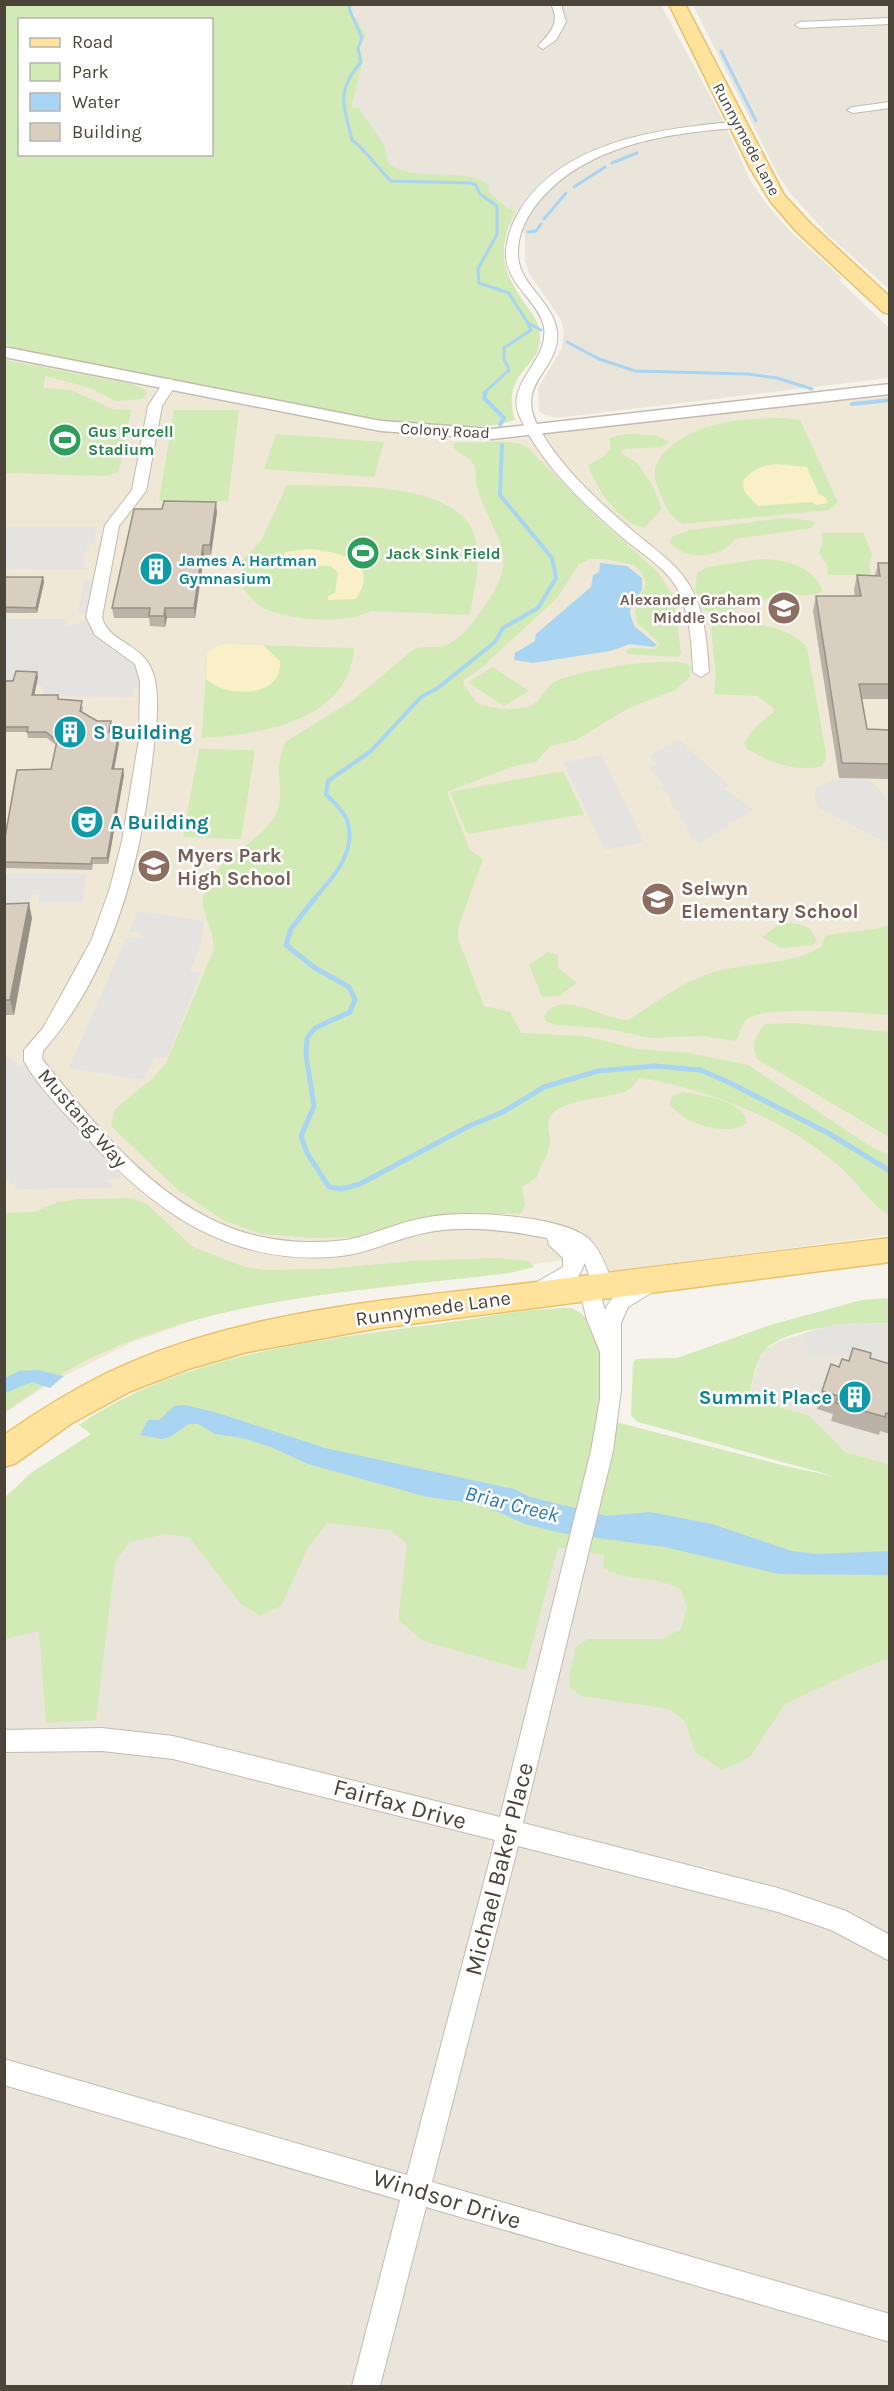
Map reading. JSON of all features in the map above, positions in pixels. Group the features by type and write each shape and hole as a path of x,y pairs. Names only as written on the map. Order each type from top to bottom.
{"main road":[{"name":"Runnymede Lane","path":"677,4 764,178 784,207 890,308"},
{"name":"Runnymede Lane","path":"4,1453 56,1416 97,1392 151,1368 203,1349 311,1325 890,1250"}],"street":[{"path":"543,46 553,38 560,26 561,13 556,4"},
{"path":"800,24 890,21"},
{"path":"853,110 890,105"},
{"path":"701,672 692,608 677,578 565,476 532,429 524,410 524,391 549,348 550,332 545,315 521,283 513,262 512,237 522,214 535,198 575,166 606,149 698,129 737,125"},
{"name":"Colony Road","path":"4,352 410,430 492,434 890,389"},
{"name":"Mustang Way","path":"170,383 154,406 139,491 112,525 94,617 99,631 132,652 146,671 145,751 131,840 122,878 98,947 51,1031 36,1044 32,1055 33,1061 133,1174 173,1205 214,1229 238,1239 258,1244 331,1249 358,1245 431,1224 460,1222 531,1228"},
{"path":"531,1228 557,1232 579,1242 597,1266 597,1320 608,1348"},
{"path":"526,1296 565,1279 572,1271 574,1263 573,1255 564,1244 531,1228"},
{"path":"608,1348 610,1326 617,1304 632,1291 669,1278"},
{"name":"Michael Baker Place","path":"366,2386 509,1832 596,1477 610,1400 608,1348"},
{"name":"Fairfax Drive","path":"4,1741 69,1737 149,1742 277,1772 778,1900 837,1920 890,1948"},
{"name":"Windsor Drive","path":"4,2072 890,2328"}],"shaded area":[{"path":"351,5 661,5 722,118 750,180 765,202 789,230 842,278 838,279 889,328 889,378 557,418 539,411 538,388 562,348 564,330 561,320 529,273 525,261 525,234 500,218 404,188 364,186 331,188 349,123 358,47 355,14 350,10"},
{"path":"693,5 889,5 889,289 828,235 791,194 777,173"},
{"path":"5,359 377,432 453,441 506,440 531,437 530,435 889,394 889,1235 595,1274 589,1257 342,1290 241,1308 192,1321 131,1343 54,1381 5,1413"},
{"path":"5,527 95,527 96,540 83,553 83,566 89,570 5,569"},
{"path":"84,580 108,580 102,618 107,630 134,647 149,663 153,675 153,688 133,689 133,697 43,696 43,687 36,685 38,678 14,686 5,686 5,619 67,619 68,626 83,622 87,613 78,613"},
{"path":"678,739 730,786 724,789 754,809 699,844 690,838 686,824 678,817 681,814 673,808 669,795 661,788 665,786 649,768 658,764 649,757"},
{"path":"601,755 644,842 605,850 563,762"},
{"path":"833,779 870,780 884,795 889,802 889,844 817,807 814,795 817,788"},
{"path":"5,874 86,874 82,903 38,903 39,894 31,894 29,903 5,903"},
{"path":"138,911 204,921 200,945 190,971 201,973 167,1058 155,1057 143,1080 69,1068 126,938 141,938 141,933 129,931"},
{"path":"5,1055 26,1069 122,1178 107,1180 115,1188 18,1189 5,1177"},
{"path":"853,1323 889,1325 889,1368 852,1353 822,1358 811,1356 803,1333 833,1325"},
{"path":"889,1323 889,1464 845,1452 808,1415 748,1398 759,1361 765,1350 779,1341 816,1330"},
{"path":"55,1470 889,1581 889,2386 5,2386 4,1498 31,1473"}],"green space":[{"path":"4,5 351,5 350,10 366,35 358,47 363,60 351,108 359,108 384,145 388,163 412,173 477,179 489,185 488,191 508,209 515,211 505,239 507,272 537,321 540,337 539,348 522,372 513,391 512,404 515,420 487,426 459,427 402,424 19,350 5,344"},
{"name":"Gus Purcell Stadium","path":"5,360 132,384 146,390 147,394 142,399 116,401 90,388 46,376 43,388 72,390 112,409 131,410 119,471 107,476 5,473"},
{"path":"174,410 239,410 228,501 159,501"},
{"path":"784,418 800,420 838,502 829,510 683,524 671,514 665,505 655,478 657,462 670,447 709,426 738,420"},
{"path":"276,434 384,442 374,477 264,469"},
{"path":"625,434 654,435 670,442 661,447 625,449 620,452 637,463 653,486 662,509 645,527 636,525 618,513 596,484 588,465 603,457 611,449 609,438"},
{"path":"505,442 522,445 529,449 606,526 658,572 674,598 681,653 678,657 628,654 626,651 630,648 655,649 660,644 637,622 635,611 646,583 642,573 634,565 604,559 590,559 579,564 557,598 481,668 464,680 463,684 477,703 498,708 523,708 535,703 554,682 570,676 605,668 646,663 680,663 691,666 690,677 675,690 629,708 576,740 550,746 536,762 514,766 447,792 470,850 483,859 458,928 458,938 484,1006 510,1012 521,1033 585,1036 638,1049 689,1053 748,1065 868,1145 889,1155 889,1215 878,1207 838,1165 795,1134 772,1121 724,1100 648,1079 639,1078 632,1087 618,1094 572,1103 554,1112 548,1122 550,1144 547,1155 537,1177 522,1187 525,1204 522,1213 422,1218 353,1237 312,1238 262,1234 225,1221 178,1190 111,1126 114,1110 153,1078 166,1063 214,949 203,905 207,886 224,863 258,836 276,814 280,797 279,769 285,742 353,700 414,649 442,646 456,640 472,623 492,594 500,578 503,553 478,491 473,464 453,447 455,443"},
{"name":"Jack Sink Field","path":"287,485 393,490 421,495 445,504 464,518 475,537 478,566 470,615 371,611 347,618 317,619 287,616 260,606 243,589 244,559 262,539"},
{"path":"783,518 814,521 815,524 811,528 735,539 713,554 685,553 670,542 672,537 690,530"},
{"path":"821,533 863,533 872,554 869,565 871,575 828,575 827,565 819,553 823,541"},
{"path":"761,559 779,560 805,570 818,582 823,591 808,595 782,595 733,610 713,612 704,610 695,589 697,573 708,567"},
{"path":"721,623 767,626 778,629 798,639 807,647 825,748 826,759 822,766 802,768 783,765 747,749 744,743 760,722 773,713 774,709 758,696 714,694 716,675 711,630 712,626"},
{"path":"221,644 354,648 348,673 336,693 319,708 298,719 274,727 250,733 202,738 207,652"},
{"path":"493,667 529,691 504,706 468,682"},
{"path":"199,749 255,750 241,839 183,837"},
{"path":"563,771 584,814 467,834 450,792"},
{"path":"781,923 793,923 808,928 817,942 812,945 781,948 762,937"},
{"path":"889,926 889,1015 817,1011 760,1014 746,1020 735,1041 702,1036 651,1038 603,1028 557,1025 545,1021 544,1016 552,1008 561,1005 582,1007 628,1020 673,991 709,974 735,967 799,957 822,946 828,935"},
{"path":"548,952 558,955 558,968 577,983 559,996 542,997 529,965"},
{"path":"795,1023 889,1032 889,1137 757,1059 754,1049 755,1040 765,1024"},
{"path":"682,1092 710,1097 731,1104 739,1109 747,1123 728,1129 717,1129 684,1117 669,1104 672,1097"},
{"path":"131,1198 147,1204 193,1247 245,1267 264,1270 327,1269 411,1261 496,1258 528,1261 534,1267 509,1273 302,1298 199,1319 150,1334 89,1359 52,1380 5,1412 4,1213 34,1212 58,1202 80,1199"},
{"path":"889,1299 889,1323 806,1331 776,1342 765,1350 759,1360 748,1398 808,1415 845,1452 889,1464 889,1658 785,1704 750,1757 722,1770 695,1752 685,1721 669,1709 582,1696 570,1688 569,1677 576,1647 588,1639 662,1639 681,1629 687,1608 681,1590 662,1582 622,1575 603,1568 604,1555 558,1547 525,1670 423,1641 398,1620 407,1544 390,1530 327,1523 308,1548 281,1606 260,1616 240,1603 189,1537 165,1534 130,1542 115,1561 96,1720 46,1723 39,1631 5,1639 5,1498 31,1473 91,1434 79,1425 120,1401 163,1381 255,1353 302,1344 523,1311 571,1308 583,1315 597,1340 601,1372 597,1417 781,1465 837,1477 638,1422 631,1415 633,1363 636,1359 677,1358 770,1325 862,1300"}],"sand":[{"path":"777,464 807,467 819,494 826,498 828,503 758,506 744,491 743,481 758,469"},
{"path":"309,549 332,552 353,561 360,567 364,576 363,586 356,599 328,600 328,596 335,593 338,573 331,566 295,565 286,569 280,567 285,552"},
{"path":"221,644 263,645 280,661 278,673 272,683 263,688 239,692 226,690 206,679 207,652"}],"water":[{"path":"600,563 627,566 642,578 642,590 631,604 630,613 634,626 657,645 653,647 630,644 610,651 533,663 514,660 515,653 535,641 536,634 591,587 593,575 599,572"},
{"path":"38,1370 64,1376 50,1388 32,1382 5,1393 5,1378 19,1371"},
{"name":"Briar Creek","path":"185,1405 218,1413 325,1448 514,1489 530,1497 607,1516 650,1512 712,1524 792,1551 819,1554 889,1551 889,1575 779,1574 665,1547 561,1533 525,1524 480,1504 427,1497 308,1464 271,1447 242,1438 215,1434 198,1424 189,1424 170,1437 162,1439 140,1435 148,1420 159,1420 174,1406"}],"building":[{"name":"James A. Hartman Gymnasium","path":"164,501 216,502 210,545 203,545 194,608 165,608 164,616 149,616 150,608 112,608 134,509 162,509"},
{"name":"Alexander Graham Middle School","path":"878,563 890,563 890,684 859,684 867,729 890,730 890,764 842,763 816,596 861,596 857,575 880,576"},
{"path":"4,577 43,577 36,608 4,607"},
{"path":"16,671 37,672 32,695 58,695 58,699 82,701 80,711 97,721 111,721 109,732 114,732 112,738 118,738 112,769 123,769 107,858 92,858 91,864 4,862 4,843 17,770 51,769 57,741 46,732 27,732 28,727 4,727 4,681 13,681"},
{"path":"29,903 10,1000 4,1000 4,904"},
{"path":"853,1348 871,1353 870,1358 890,1364 890,1414 886,1413 885,1417 836,1403 838,1396 822,1391 831,1364 839,1367 842,1359 849,1361"}],"waterway":[{"path":"351,4 349,8 362,38 358,48 361,62 348,82 344,99 352,140 391,181 470,183 476,185 480,194 497,206 497,234 478,269 479,283 509,293 531,330 504,348 504,359 509,370 484,393"},
{"path":"721,51 756,121"},
{"path":"612,163 637,153"},
{"path":"574,187 605,167"},
{"path":"544,219 566,193"},
{"path":"528,232 536,231 541,224"},
{"path":"528,323 541,330"},
{"path":"567,342 599,359 635,371 748,374 777,378 812,389"},
{"path":"486,392 484,398 504,418 500,425"},
{"path":"852,404 890,400"},
{"path":"314,899 341,864 349,843 347,820 326,794 328,781 371,751 421,697 438,688 495,642 503,628 538,608 556,578 552,558 500,495 502,445"},
{"path":"315,898 291,929 286,945 315,968 349,987 355,999 350,1012 315,1028 307,1038 306,1055 314,1106 301,1136 307,1153 329,1187 342,1189 360,1184 469,1126 503,1112 544,1087 598,1071 655,1066 700,1070 726,1081 828,1133 890,1171"}],"place":[{"name":"Gus Purcell Stadium","path":"65,440"},
{"name":"Jack Sink Field","path":"363,553"},
{"name":"James A. Hartman Gymnasium","path":"156,569"},
{"name":"Alexander Graham Middle School","path":"784,608"},
{"name":"S Building","path":"70,732"},
{"name":"A Building","path":"87,822"},
{"name":"Myers Park High School","path":"154,866"},
{"name":"Selwyn Elementary School","path":"658,899"},
{"name":"Summit Place","path":"855,1397"}]}
